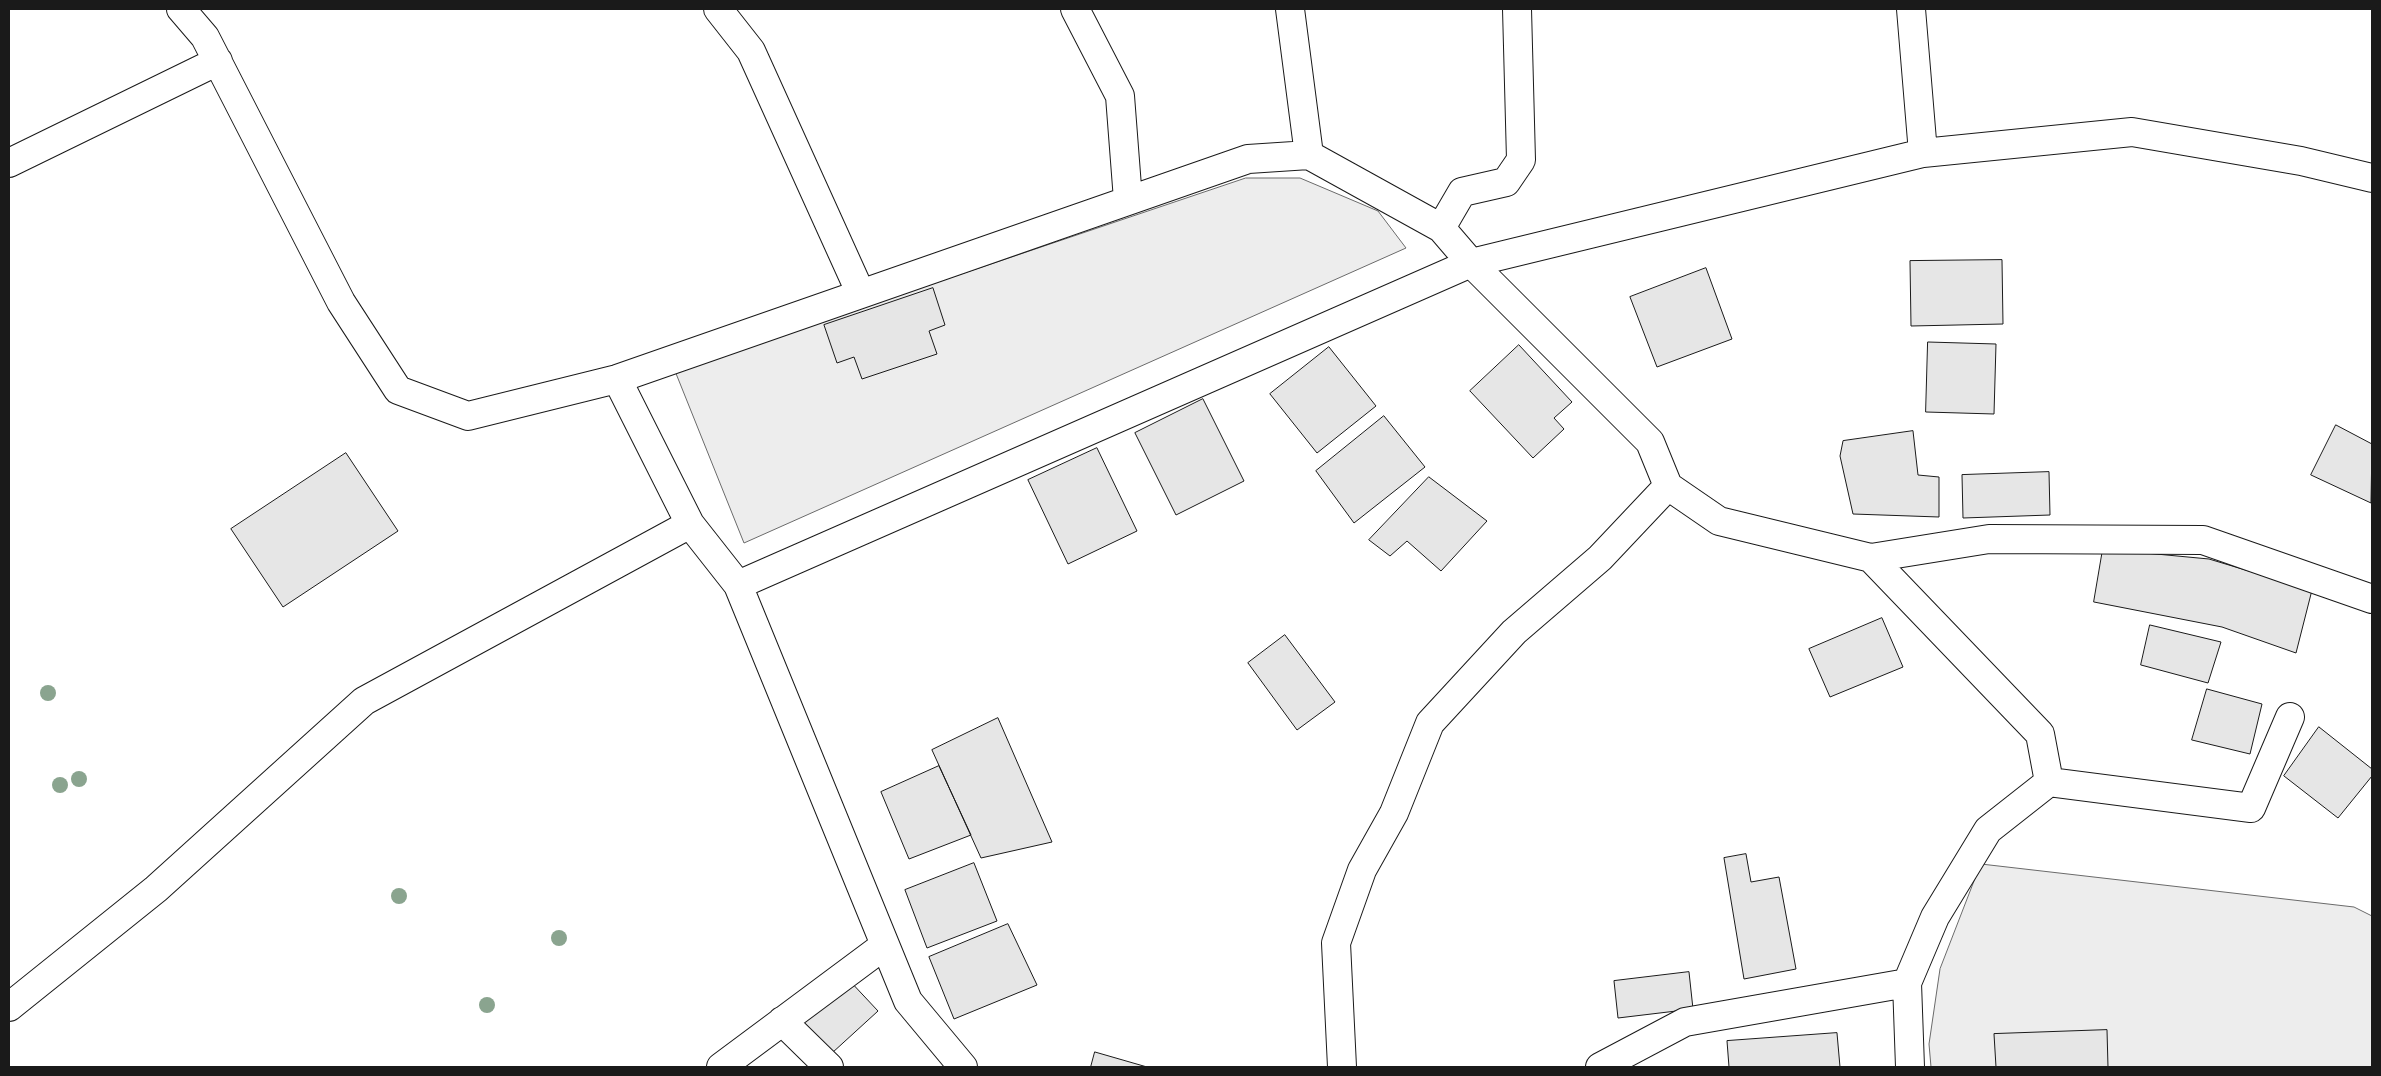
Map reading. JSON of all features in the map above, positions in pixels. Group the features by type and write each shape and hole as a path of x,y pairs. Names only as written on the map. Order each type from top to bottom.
{"street":[{"path":"180,9 205,37 341,302 398,390 468,416 617,378 1248,159 1309,155 1441,228 1471,263 1650,442 1668,486 1719,521 1871,558 1989,539 2202,540 2372,599"},
{"path":"718,9 751,51 861,294"},
{"path":"1075,9 1120,96 1128,200"},
{"path":"1290,9 1309,155"},
{"path":"1441,228 1462,192 1506,182 1521,160 1517,9"},
{"path":"1911,9 1923,153"},
{"path":"9,163 218,61"},
{"path":"738,585 1471,263 1923,153 2132,132 2301,161 2372,178"},
{"path":"617,378 690,524 738,585 908,1001 963,1067"},
{"path":"1342,1067 1336,943 1362,870 1394,814 1430,723 1514,632 1600,558 1668,486"},
{"path":"9,1007 156,889 364,701 690,524"},
{"path":"1871,558 2040,734 2049,782"},
{"path":"1910,1067 1906,983 1935,917 1988,830 2049,782 2251,808 2290,717"},
{"path":"721,1067 885,945"},
{"path":"1600,1067 1685,1022 1906,983"},
{"path":"782,1021 829,1067"}],"shaded area":[{"path":"1246,178 1300,178 1378,211 1406,248 744,543 675,371"},
{"path":"1981,864 2354,907 2372,916 2372,1067 1931,1067 1929,1044 1940,969"}],"building":[{"path":"2002,260 2003,324 1911,326 1910,261"},
{"path":"1706,268 1732,339 1657,367 1630,297"},
{"path":"933,288 945,325 929,331 937,354 862,379 854,357 837,363 824,325"},
{"path":"1928,342 1996,344 1994,414 1926,412"},
{"path":"1519,345 1572,402 1554,418 1564,429 1533,458 1470,391"},
{"path":"1329,347 1376,406 1317,453 1270,394"},
{"path":"1203,399 1244,481 1176,515 1135,433"},
{"path":"1384,416 1425,467 1354,523 1316,471"},
{"path":"2336,425 2372,444 2371,503 2311,475"},
{"path":"1913,431 1918,475 1939,477 1939,517 1853,514 1840,456 1843,441"},
{"path":"1097,448 1137,531 1068,564 1028,480"},
{"path":"346,453 398,531 283,607 231,529"},
{"path":"2049,472 2050,515 1963,518 1962,475"},
{"path":"1429,477 1487,521 1441,571 1407,541 1390,556 1369,540"},
{"path":"2103,549 2209,559 2312,590 2296,653 2222,627 2094,602"},
{"path":"1882,618 1903,667 1830,697 1809,649"},
{"path":"2150,625 2221,642 2208,683 2141,665"},
{"path":"1285,635 1335,702 1297,730 1248,663"},
{"path":"2207,689 2262,704 2250,754 2192,740"},
{"path":"998,718 1052,842 981,858 932,750"},
{"path":"2319,727 2372,769 2372,776 2338,818 2284,776"},
{"path":"939,766 971,835 909,859 881,792"},
{"path":"1746,854 1751,882 1779,877 1796,969 1744,979 1724,858"},
{"path":"974,863 997,921 927,948 905,890"},
{"path":"1008,924 1037,985 954,1019 929,957"},
{"path":"1689,972 1693,1009 1618,1018 1614,981"},
{"path":"848,979 878,1011 832,1053 802,1021"},
{"path":"2107,1030 2108,1067 1996,1067 1994,1034"},
{"path":"1837,1033 1840,1067 1729,1067 1727,1041"},
{"path":"1095,1052 1147,1067 1091,1067"}]}
